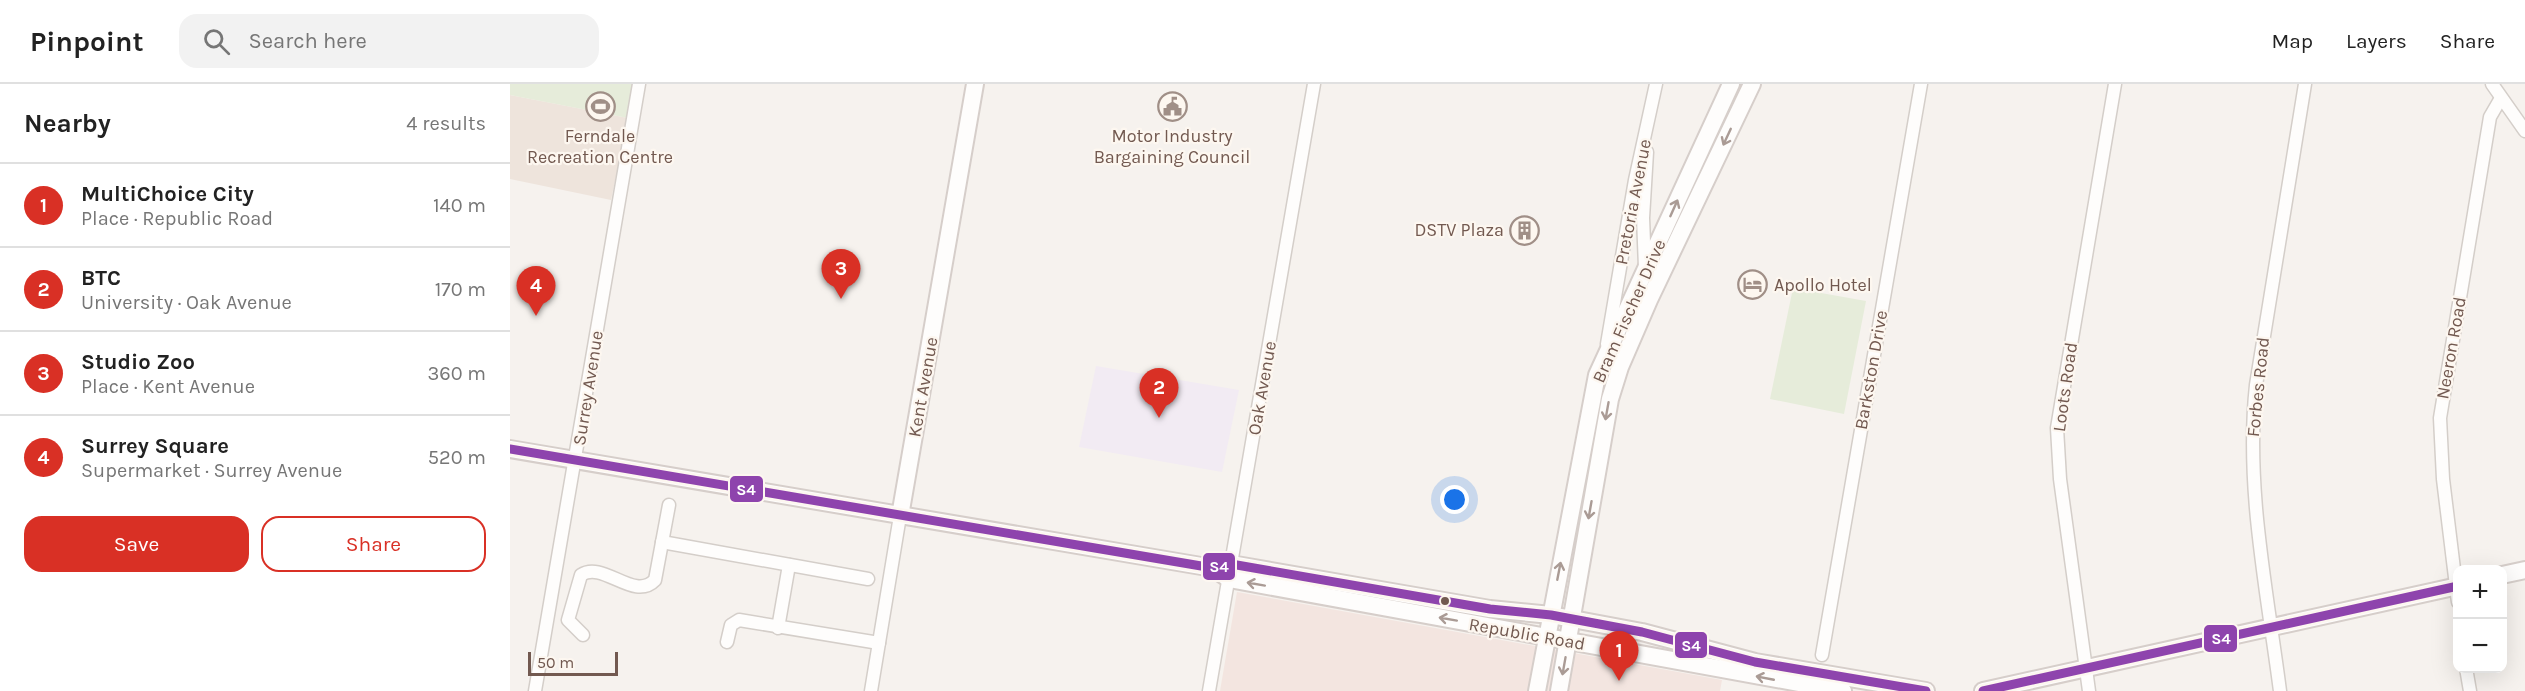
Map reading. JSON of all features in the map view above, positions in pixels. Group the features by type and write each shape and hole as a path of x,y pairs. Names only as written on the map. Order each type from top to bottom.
{"main road":[{"name":"Kent Avenue","path":"900,516 975,84"},
{"name":"Bram Fischer Drive","path":"1537,691 1592,395 1604,360 1731,84"},
{"name":"Bram Fischer Drive","path":"1559,691 1610,399 1620,367 1649,300 1752,84"},
{"name":"Republic Road","path":"510,449 1213,568 1568,642 1816,684 1843,691"},
{"path":"2507,574 2525,570"},
{"name":"Republic Road","path":"1230,572 1490,609 1551,615 1642,632 1755,662 1816,684 1926,691"},
{"path":"1983,691 2272,627 2453,593"}],"street":[{"name":"Surrey Avenue","path":"536,691 639,84"},
{"name":"Oak Avenue","path":"1209,691 1314,84"},
{"name":"Pretoria Avenue","path":"1604,360 1635,180 1656,84"},
{"name":"Barkston Drive","path":"1822,655 1921,84"},
{"name":"Loots Road","path":"2089,691 2060,479 2057,428 2115,84"},
{"name":"Forbes Road","path":"2280,691 2255,491 2251,428 2305,84"},
{"path":"2492,84 2525,131"},
{"name":"Neeron Road","path":"2454,565 2443,470 2440,418 2490,117 2501,98"},
{"name":"Pretoria Avenue","path":"1649,300 1642,218 1650,115"},
{"path":"583,635 568,621 581,575 592,572 638,587 651,584 655,580 669,506"},
{"name":"Kent Avenue","path":"871,691 900,516"},
{"path":"662,542 868,579"},
{"path":"778,628 789,565"},
{"path":"727,642 731,625 739,620 879,644"},
{"path":"2467,673 2469,691"}],"shaded area":[{"path":"510,95 628,118 611,200 510,179"},
{"path":"1096,366 1239,390 1222,472 1079,447"},
{"path":"1237,592 1722,680 1720,691 1220,691"}],"green space":[{"name":"Ferndale Recreation Centre","path":"510,84 634,84 628,118 510,95"},
{"path":"1793,288 1866,301 1844,414 1770,399"}],"transit line":[{"name":"S4","path":"510,449 1213,568 1231,564 1490,609 1551,615 1642,632 1755,662 1926,691"},
{"name":"S4","path":"1983,691 2453,587"}],"place":[{"name":"Ferndale Recreation Centre","path":"600,107"},
{"name":"Motor Industry Bargaining Council","path":"1172,107"},
{"name":"DSTV Plaza","path":"1525,230"},
{"name":"Apollo Hotel","path":"1753,285"},
{"name":"Studio Zoo","path":"841,299"},
{"name":"Surrey Square","path":"536,316"},
{"name":"BTC","path":"1159,418"},
{"name":"MultiChoice City","path":"1619,681"}]}
